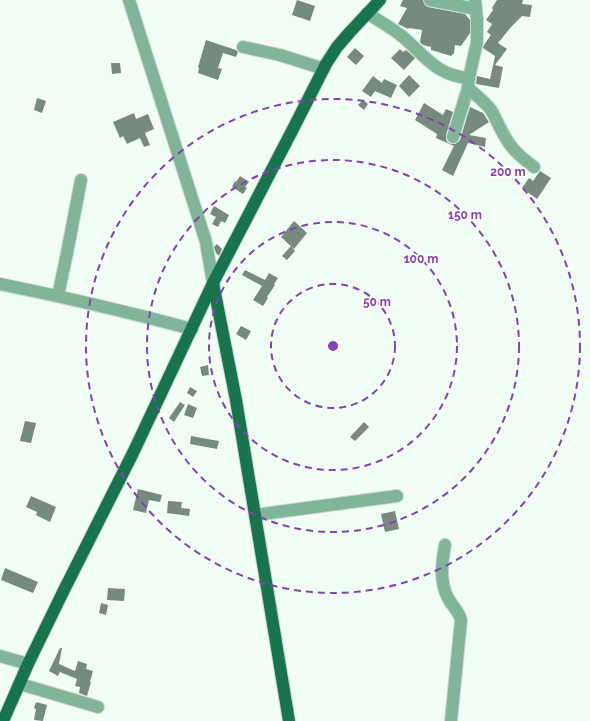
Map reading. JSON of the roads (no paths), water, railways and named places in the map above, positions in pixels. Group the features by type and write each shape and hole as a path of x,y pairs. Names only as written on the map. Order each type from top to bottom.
{"main road":[{"path":"3,721 28,664 63,592 130,460 212,283 324,69 337,48 380,0"},
{"path":"212,283 236,400 289,721"}],"street":[{"path":"129,0 206,242 212,283"},
{"path":"430,0 475,4 477,19 477,42 469,83 454,137"},
{"path":"367,13 402,36 438,68 454,76 462,78 469,83 491,110 505,138 516,152 534,167"},
{"path":"243,47 280,55 324,69"},
{"path":"58,296 81,180"},
{"path":"0,284 136,314 192,329"},
{"path":"255,515 397,496"},
{"path":"445,545 442,563 443,584 447,597 461,620 451,721"},
{"path":"0,656 28,664"},
{"path":"20,684 98,707"}]}
